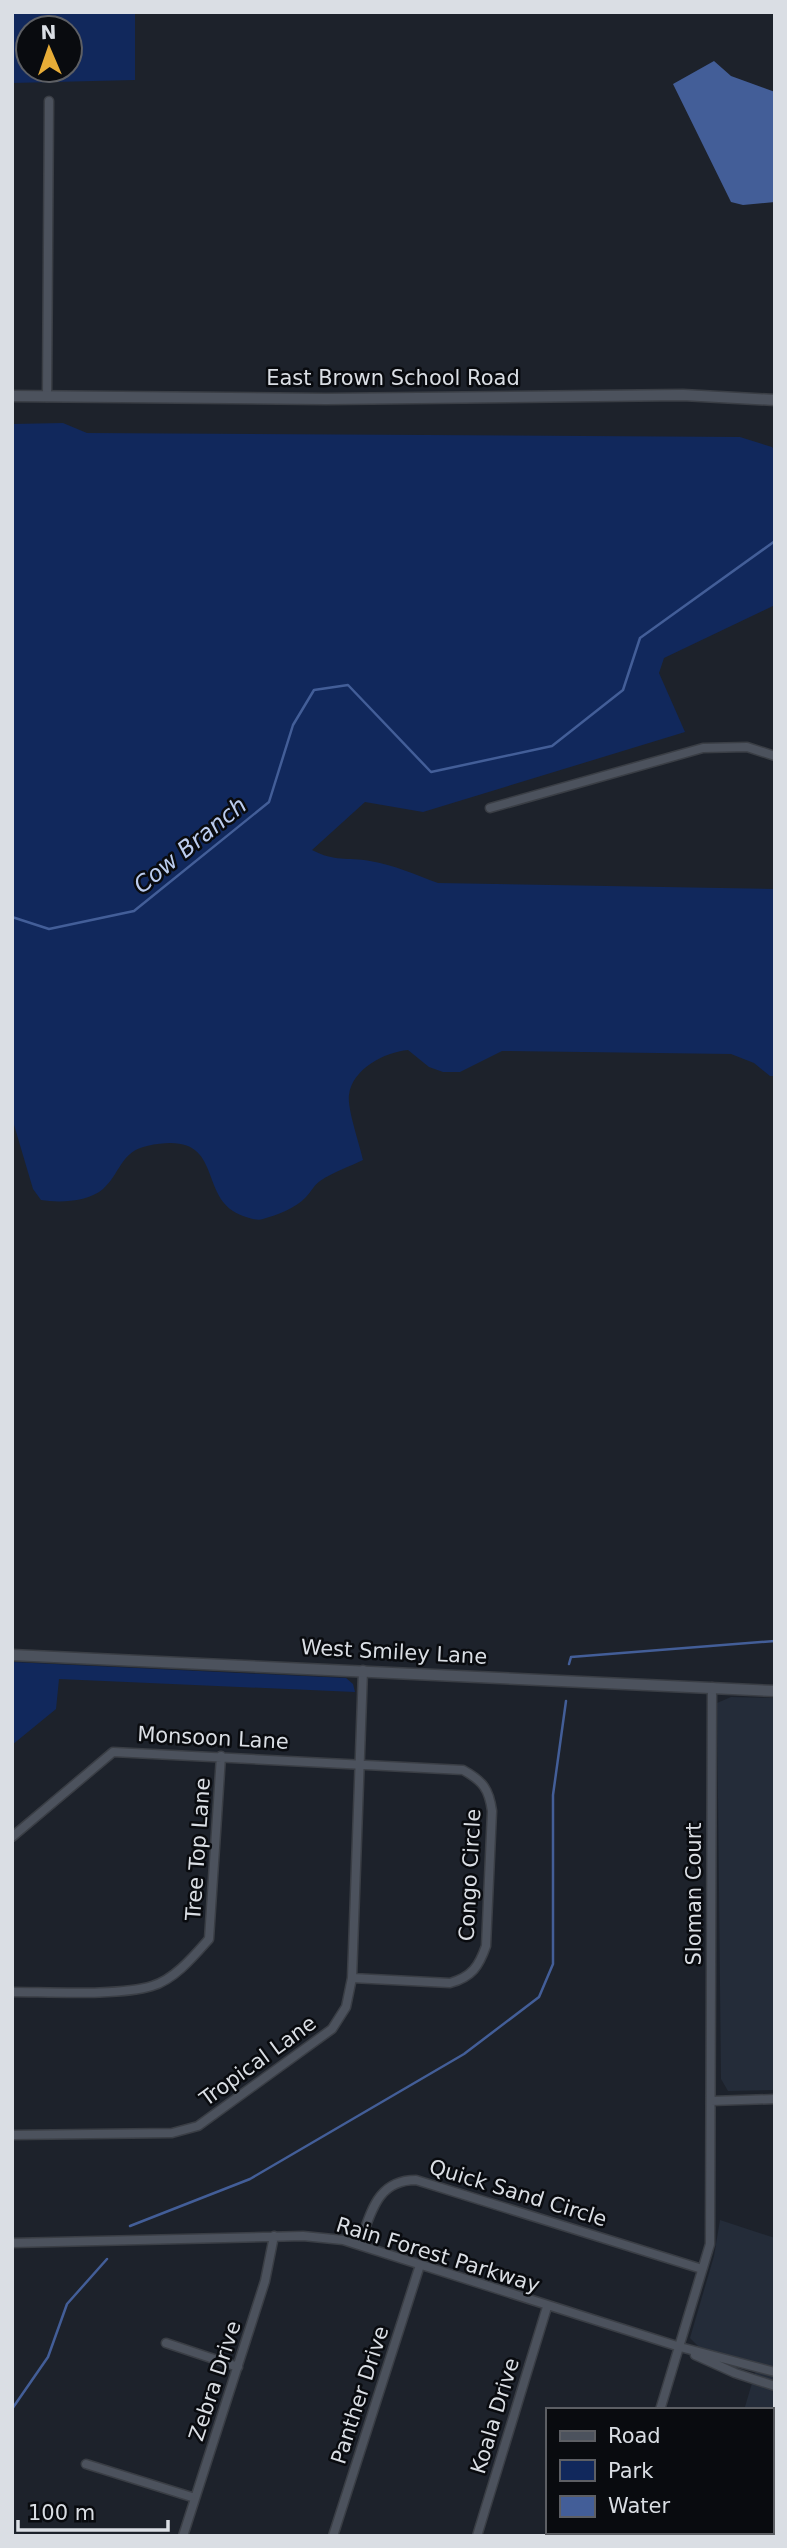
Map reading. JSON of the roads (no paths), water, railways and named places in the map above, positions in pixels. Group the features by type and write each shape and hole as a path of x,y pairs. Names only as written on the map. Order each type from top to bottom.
{"street":[{"path":"47,397 50,101"},
{"name":"East Brown School Road","path":"12,396 340,399 683,395 775,400"},
{"path":"490,807 703,748 721,745 747,747 775,756"},
{"name":"West Smiley Lane","path":"12,1655 775,1691"},
{"name":"Tropical Lane","path":"12,2135 172,2133 198,2126 332,2029 346,2007 352,1978 363,1670"},
{"name":"Sloman Court","path":"661,2408 710,2244 712,1687"},
{"name":"Monsoon Lane","path":"12,1837 113,1752 359,1763"},
{"name":"Tree Top Lane","path":"12,1992 130,1990 154,1986 180,1969 202,1947 209,1939 211,1925 221,1756"},
{"name":"Congo Circle","path":"352,1978 450,1983 462,1980 479,1965 486,1946 492,1811 489,1793 481,1780 463,1770 359,1763"},
{"path":"711,2101 775,2099"},
{"name":"Quick Sand Circle","path":"359,2245 384,2191 392,2183 416,2180 702,2269"},
{"name":"Zebra Drive","path":"183,2536 265,2281 274,2236"},
{"name":"Rain Forest Parkway","path":"12,2244 322,2237 359,2245 547,2307 680,2347 775,2372"},
{"name":"Panther Drive","path":"333,2536 421,2265"},
{"name":"Koala Drive","path":"477,2536 547,2307"},
{"path":"166,2343 238,2367"},
{"name":"Rain Forest Parkway","path":"680,2347 735,2373 775,2386"},
{"path":"86,2463 195,2498"}],"water":[{"path":"714,61 731,76 775,92 775,202 743,205 731,202 673,84"}],"waterway":[{"name":"Cow Branch","path":"12,917 49,929 134,911 269,802 293,725 314,690 348,685 431,772 552,746 623,690 640,638 775,541"},
{"path":"569,1664 571,1657 775,1641"},
{"path":"130,2226 250,2179 464,2054 539,1997 553,1964 553,1795 566,1701"},
{"path":"12,2409 48,2357 67,2304 107,2259"}]}
